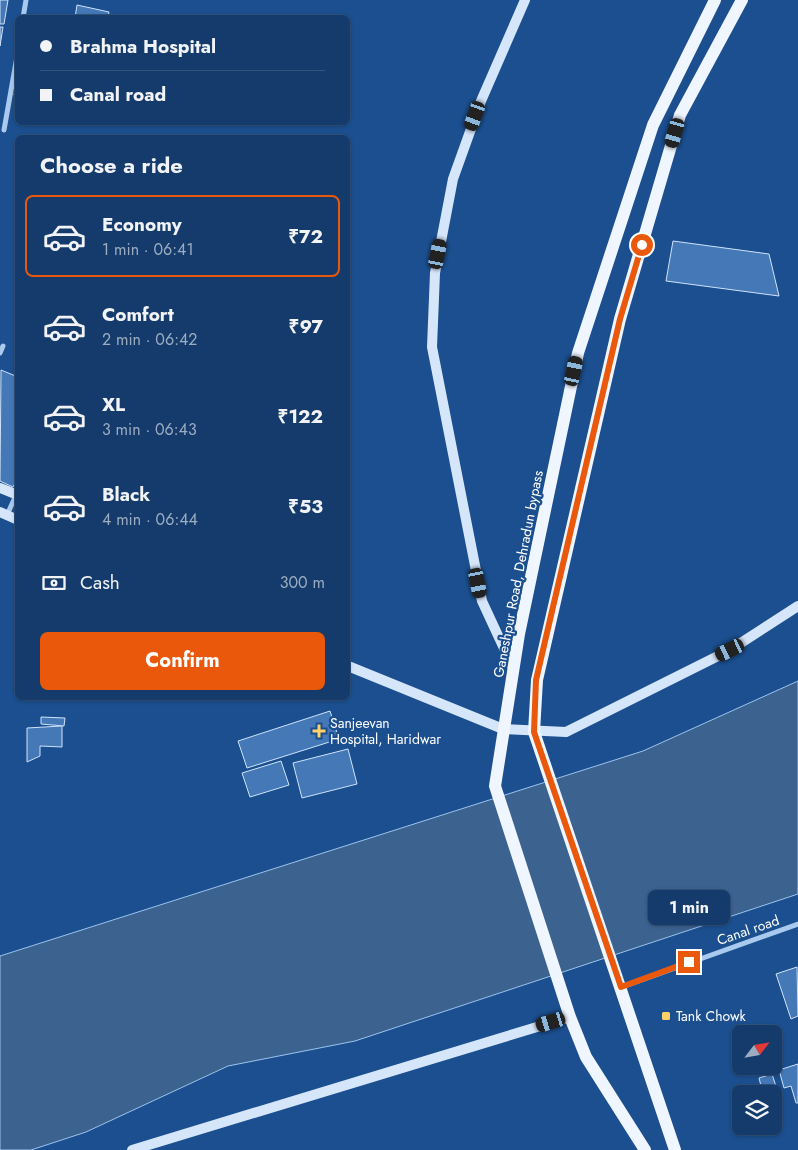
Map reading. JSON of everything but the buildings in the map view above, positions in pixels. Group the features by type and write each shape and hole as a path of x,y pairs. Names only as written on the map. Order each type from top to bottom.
{"main road":[{"name":"Ganeshpur Road, Dehradun bypass","path":"645,1150 586,1056 561,996 495,786 519,634 578,352 652,125 715,0"},
{"path":"675,1150 534,732 536,680 623,310 680,115 742,0"}],"street":[{"path":"24,15 26,0"},
{"path":"514,670 482,602 432,347 435,273 452,179 481,101 525,0"},
{"path":"4,130 15,68"},
{"path":"0,353 3,346"},
{"path":"0,488 15,493"},
{"path":"4,513 15,497"},
{"path":"350,667 503,729 534,732 566,732 730,650 798,606"},
{"name":"Canal road","path":"621,987 798,924"},
{"path":"132,1150 570,1017"}],"water":[{"path":"798,681 798,894 355,1041 228,1066 86,1132 31,1150 0,1150 0,956 643,751"}],"place":[{"name":"Sanjeevan Hospital, Haridwar","path":"319,731"},
{"name":"Tank Chowk","path":"666,1016"}],"route":[{"path":"642,245 620,319 536,680 534,732 621,987 689,962"}]}
